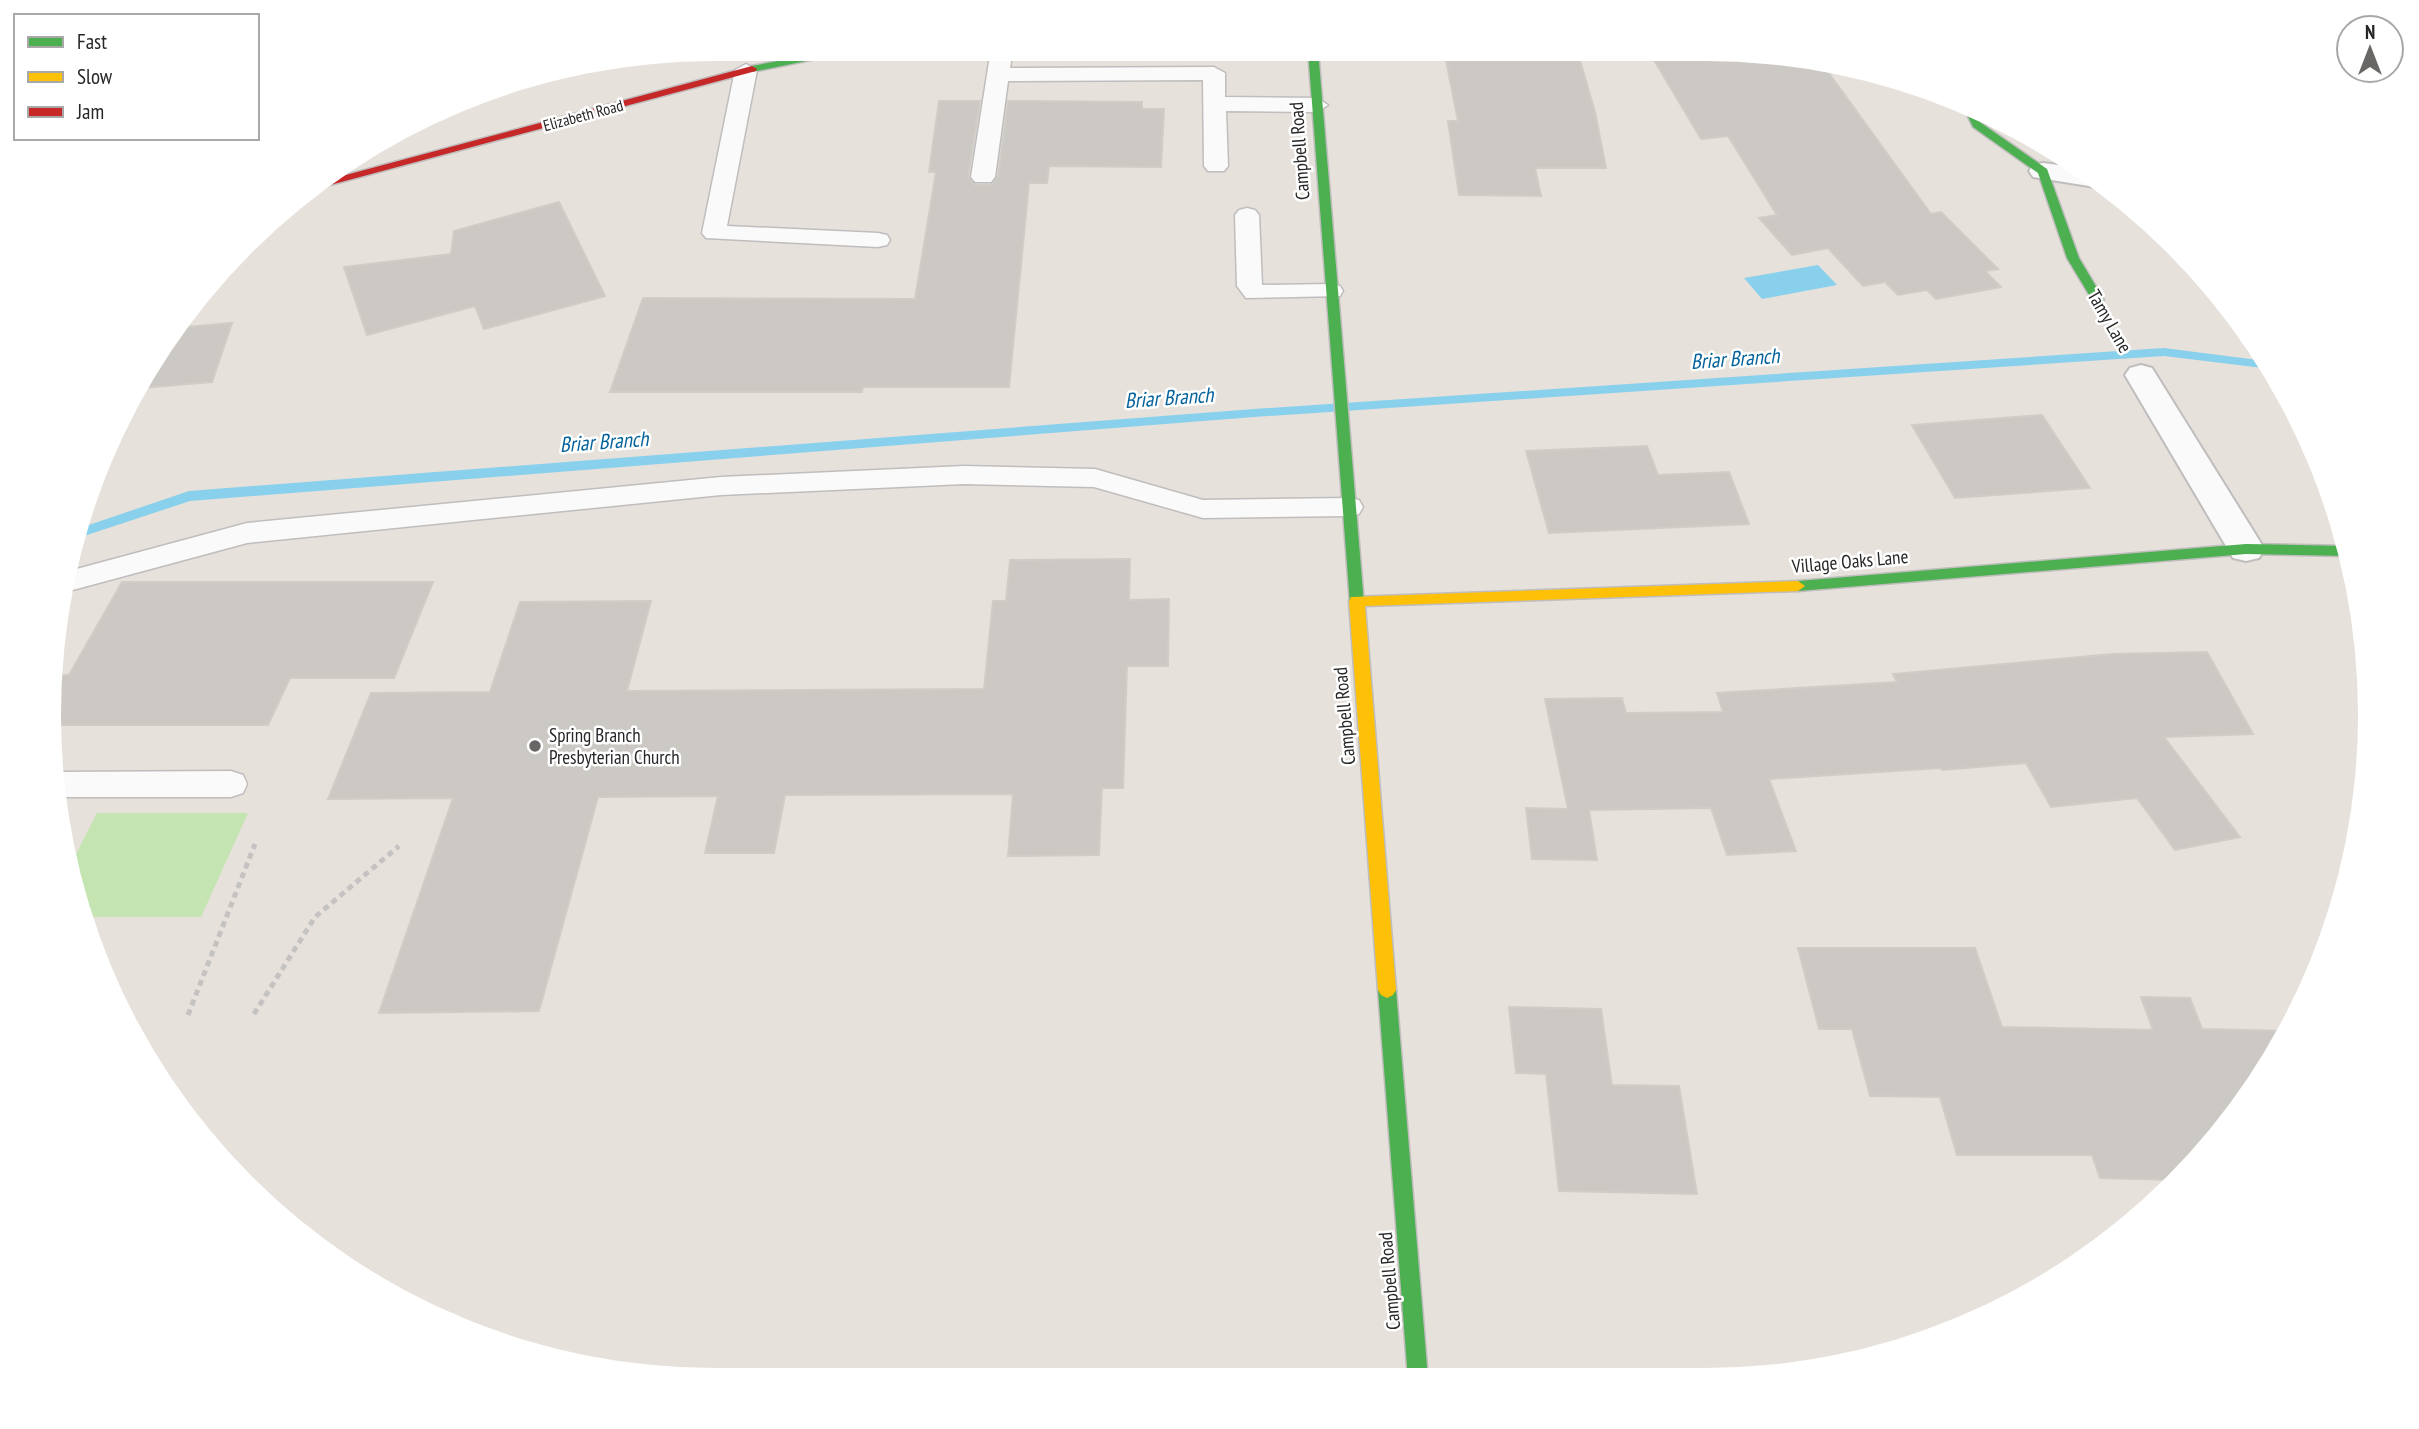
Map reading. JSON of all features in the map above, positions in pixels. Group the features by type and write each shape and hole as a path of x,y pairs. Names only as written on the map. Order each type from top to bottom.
{"street":[{"name":"Elizabeth Road","path":"339,180 746,70 795,61"},
{"name":"Campbell Road","path":"1314,61 1417,1368"},
{"path":"1974,120 1977,125 2043,171 2073,175"},
{"name":"Tamy Lane","path":"2043,171 2073,258 2098,300"},
{"name":"Tamy Lane","path":"2141,375 2246,550"},
{"name":"Village Oaks Lane","path":"1356,601 1775,588 2246,550 2336,551"}],"lane":[{"path":"983,177 1000,61"},
{"path":"746,70 713,233 878,240"},
{"path":"998,75 1214,73 1216,166"},
{"path":"1215,104 1317,105"},
{"path":"1247,215 1249,286 1255,293 1331,291"},
{"path":"76,580 247,533 721,486 964,475 1095,478 1203,509 1349,508"},
{"path":"66,785 231,784"}],"path":[{"path":"188,1015 255,844"},
{"path":"254,1014 315,917 399,846"}],"green space":[{"path":"97,813 248,813 201,917 94,917 77,853"}],"water":[{"path":"1818,265 1837,285 1762,299 1744,278"}],"building":[{"path":"1446,61 1580,61 1595,112 1606,168 1535,168 1541,196 1459,195 1448,121 1458,121"},
{"path":"1655,61 1747,63 1829,74 1931,214 1941,212 1998,269 1985,271 2001,287 1936,299 1927,290 1898,295 1885,282 1863,286 1828,248 1792,255 1759,218 1777,215 1728,136 1701,139"},
{"path":"939,101 980,101 968,177 975,185 991,185 998,177 1008,101 1142,102 1142,109 1164,109 1161,167 1049,166 1047,183 1029,183 1009,387 863,387 862,392 610,392 643,298 915,299 936,172 929,172"},
{"path":"559,202 605,296 484,329 475,306 367,335 344,267 451,254 454,231"},
{"path":"232,323 212,382 149,387 171,352 189,327"},
{"path":"2042,415 2090,488 1955,498 1912,425"},
{"path":"1647,446 1658,475 1729,472 1749,524 1549,533 1526,451"},
{"path":"1130,559 1129,600 1169,599 1168,666 1127,666 1123,788 1102,788 1099,855 1008,856 1013,794 785,795 774,853 705,853 718,796 598,797 539,1011 379,1013 453,798 328,799 371,693 490,692 520,602 651,601 627,691 984,689 993,601 1006,601 1010,560"},
{"path":"122,582 433,582 394,678 290,678 268,725 62,725 63,675 69,675"},
{"path":"2207,652 2253,734 2164,737 2240,837 2175,850 2137,798 2051,807 2026,763 1769,779 1796,851 1727,855 1711,808 1589,810 1597,860 1532,859 1526,808 1568,809 1545,699 1622,698 1626,713 1723,712 1717,693 1897,682 1893,674 2113,654"},
{"path":"1798,948 1975,948 2002,1027 2153,1030 2141,997 2190,998 2202,1029 2275,1031 2223,1112 2162,1180 2100,1178 2092,1155 1957,1155 1940,1097 1870,1096 1852,1029 1819,1029"},
{"path":"1509,1007 1601,1009 1612,1085 1679,1086 1697,1194 1559,1191 1546,1074 1516,1073"}],"waterway":[{"name":"Briar Branch","path":"89,530 189,496 1254,413 2164,352 2255,363"}],"traffic: fast":[{"path":"752,69 795,61"},
{"path":"1314,61 1357,604"},
{"path":"1974,120 1977,125 2043,171 2073,258 2098,300"},
{"path":"1798,586 2246,549 2336,551"},
{"path":"1387,990 1417,1368"}],"traffic: slow":[{"path":"1356,601 1798,586"},
{"path":"1357,604 1387,990"}],"traffic: jam":[{"path":"339,180 752,69"}],"place":[{"name":"Spring Branch Presbyterian Church","path":"535,746"}]}
